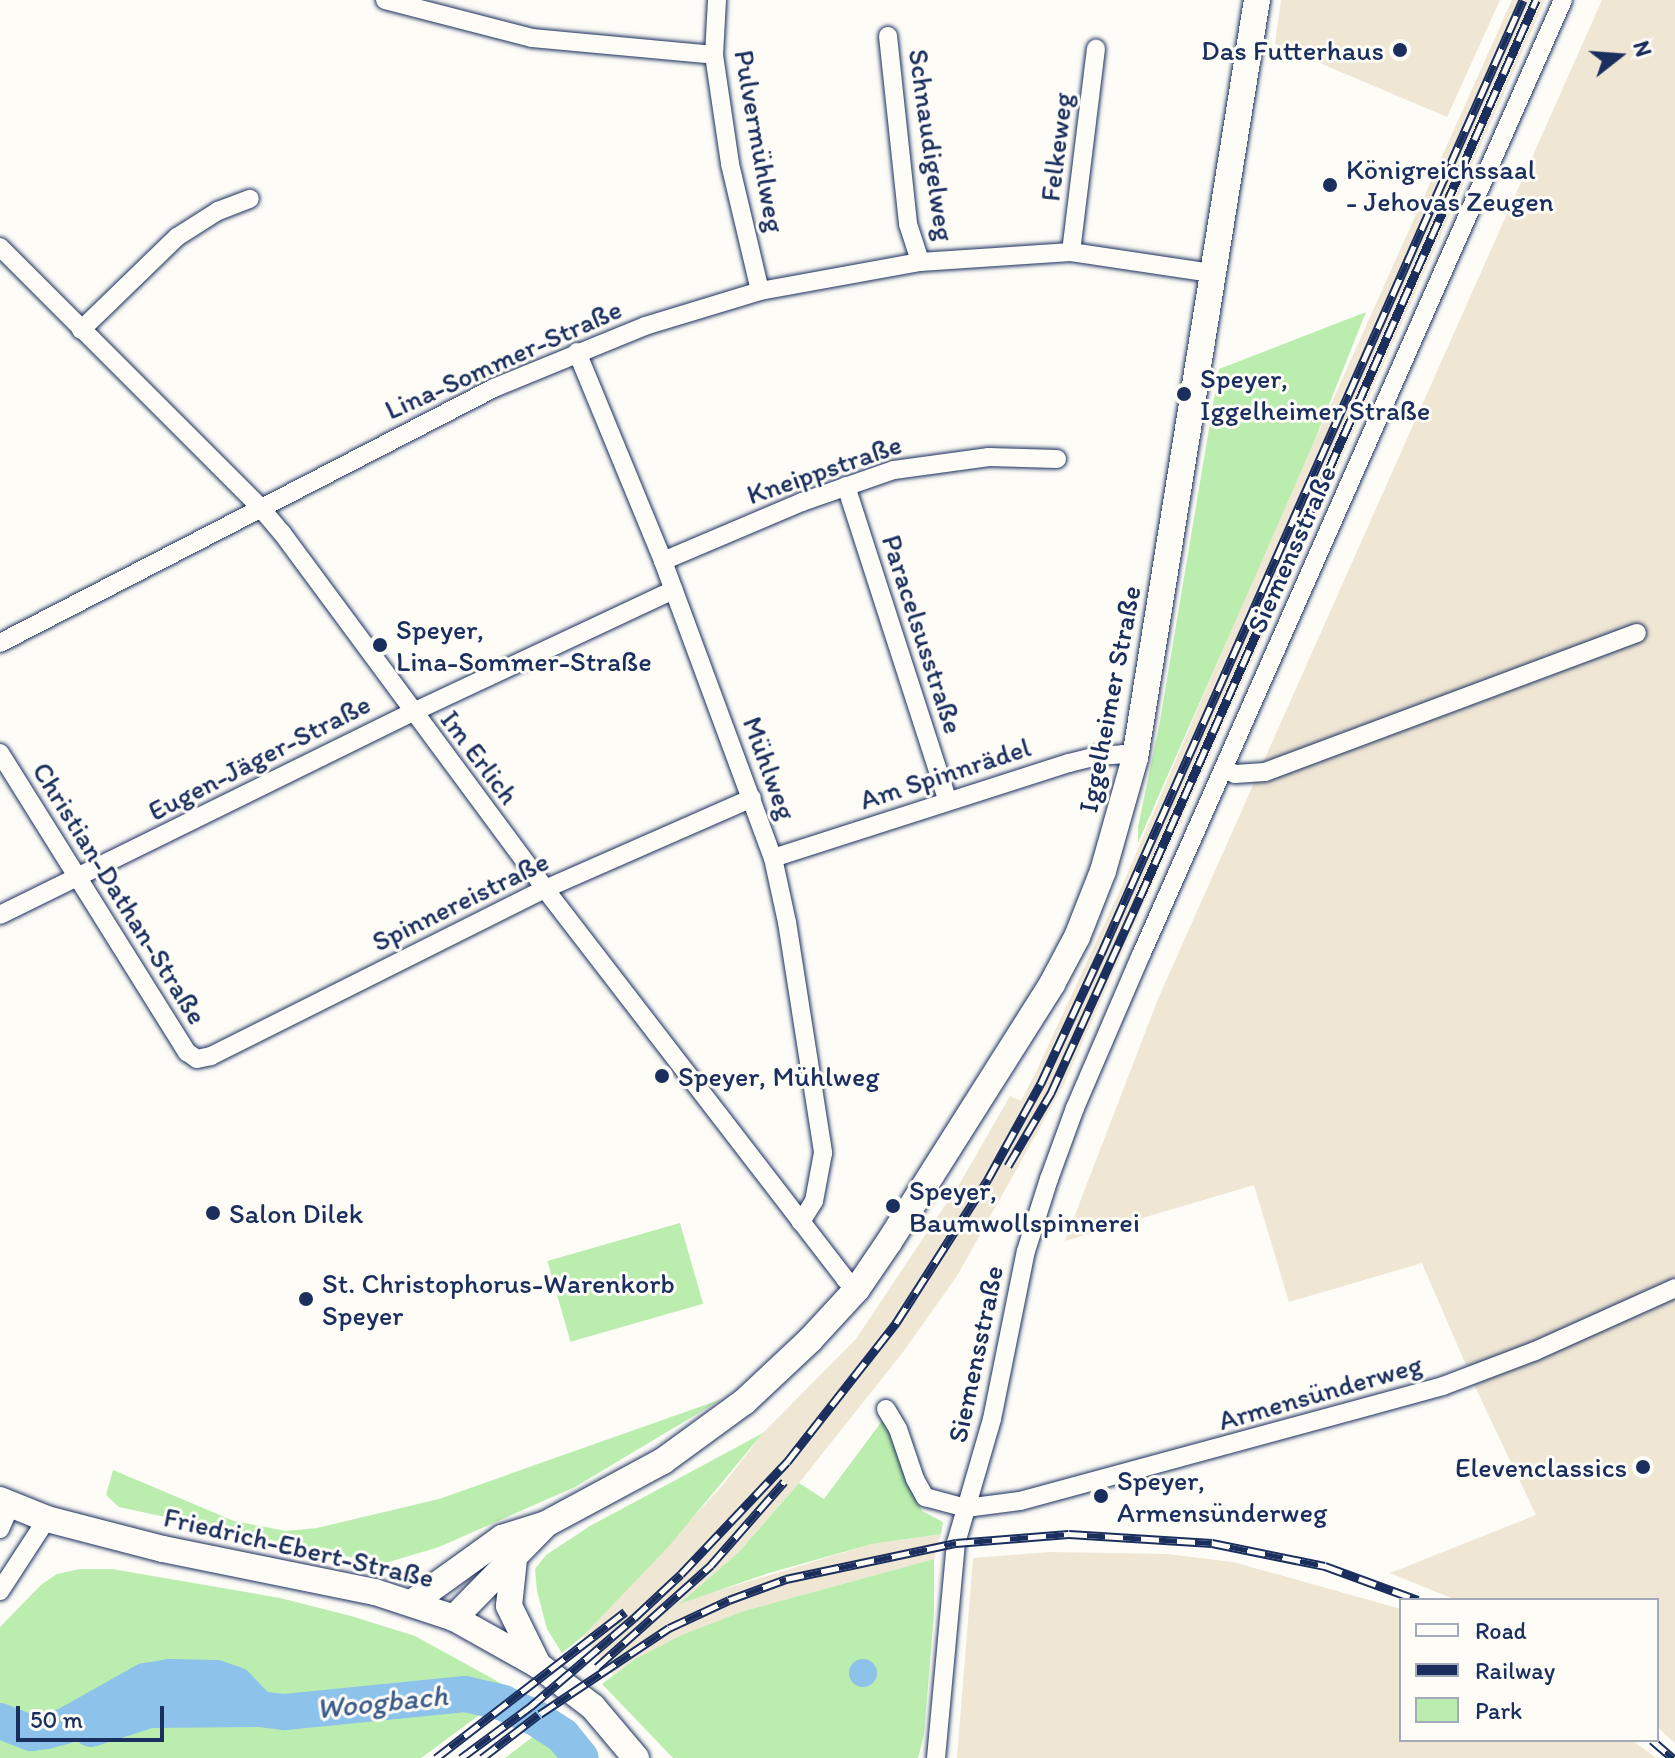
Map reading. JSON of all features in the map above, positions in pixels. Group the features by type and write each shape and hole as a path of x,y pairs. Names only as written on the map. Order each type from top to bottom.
{"main road":[{"name":"Iggelheimer Straße","path":"413,1602 502,1538 546,1524 663,1461 702,1434 781,1370 857,1289 1036,1010 1077,937 1103,871 1135,758 1257,0"},
{"name":"Friedrich-Ebert-Straße","path":"5,1502 47,1519 163,1549 413,1602 454,1618 538,1665 593,1707 636,1758"},
{"name":"Iggelheimer Straße","path":"454,1618 546,1524"},
{"path":"514,1559 509,1606 538,1665"}],"street":[{"name":"Pulvermühlweg","path":"717,0 714,55 730,164 760,291"},
{"name":"Siemensstraße","path":"936,1758 941,1729 948,1599 956,1543 992,1419 1026,1251 1049,1179 1080,1095 1563,0"},
{"path":"392,1 532,38 714,55"},
{"name":"Schnaudigelweg","path":"888,36 908,224 920,262"},
{"name":"Felkeweg","path":"1071,252 1096,49"},
{"path":"81,330 177,237 218,211 250,199"},
{"name":"Im Erlich","path":"0,247 260,507 545,889 845,1279 857,1289"},
{"name":"Lina-Sommer-Straße","path":"0,643 494,388 645,326 760,291 920,262 1071,252 1211,273"},
{"name":"Mühlweg","path":"577,352 663,561 773,858 787,922 823,1153 814,1201 801,1222"},
{"name":"Kneippstraße","path":"663,561 846,486 894,470 943,460 989,457 1057,459"},
{"name":"Paracelsusstraße","path":"846,486 947,799"},
{"name":"Eugen-Jäger-Straße","path":"0,915 79,879 411,713 674,590"},
{"path":"1224,769 1235,774 1265,772 1637,633"},
{"name":"Christian-Dathan-Straße","path":"0,753 187,1052 197,1059"},
{"name":"Am Spinnrädel","path":"773,858 947,799 1097,756 1123,754 1135,758"},
{"name":"Spinnereistraße","path":"197,1059 211,1056 545,889 752,798"},
{"name":"Armensünderweg","path":"966,1508 1067,1491 1443,1386 1535,1351 1675,1288"},
{"path":"886,1409 898,1429 915,1479 925,1497 966,1508"},
{"path":"0,1529 5,1502"},
{"path":"0,1591 47,1519"}],"shaded area":[{"path":"1281,0 1500,0 1447,117 1275,44"},
{"path":"1512,0 1545,0 1064,1084 957,1276 903,1352 799,1483 739,1552 681,1602 872,1544 941,1534 934,1559 744,1611 635,1659 613,1675 583,1636 723,1485 763,1433 856,1339 960,1183 1010,1096 1021,1101 1123,884 1259,565"},
{"path":"1602,0 1675,0 1675,1743 1659,1729 1659,1598 1451,1598 1390,1573 1536,1515 1478,1393 1422,1263 1289,1302 1254,1185 1065,1241 1158,999"},
{"path":"1050,1552 1167,1554 1233,1562 1399,1608 1399,1742 1635,1742 1656,1758 957,1758 973,1558"}],"green space":[{"path":"1366,312 1314,442 1138,843 1138,827 1160,721 1219,369"},
{"path":"680,1223 703,1304 570,1342 547,1261"},
{"path":"722,1399 575,1487 439,1547 382,1564 119,1507 106,1495 113,1470 234,1521 286,1531 317,1528 439,1499"},
{"path":"882,1421 887,1421 922,1511 943,1522 941,1534 872,1544 769,1573 679,1604 739,1552 799,1483 824,1499"},
{"path":"763,1433 669,1546 583,1636 562,1653 547,1629 537,1591 535,1569 546,1555 590,1526"},
{"path":"934,1559 934,1613 924,1735 918,1758 673,1758 602,1684 635,1659 682,1635 744,1611"},
{"path":"80,1569 112,1569 280,1598 351,1616 415,1636 513,1690 421,1758 0,1758 0,1627 42,1584 57,1574"},
{"path":"560,1716 598,1758 505,1758"}],"water":[{"path":"863,1659 873,1663 877,1673 873,1683 863,1687 853,1683 849,1673 853,1663"}],"waterway":[{"name":"Woogbach","path":"0,1721 32,1733 46,1731 65,1726 145,1681 169,1677 216,1678 236,1685 259,1709 285,1712 465,1694 503,1703 537,1719 563,1736 581,1758"},
{"name":"Woogbach","path":"91,1729 149,1710 259,1709"}],"railway":[{"path":"461,1758 530,1707 634,1618 681,1574 787,1462 896,1323 988,1179 1041,1083 1101,954 1523,0"},
{"path":"1008,1166 1051,1093 1140,897 1536,0"},
{"path":"597,1667 711,1565 784,1482"},
{"path":"540,1714 669,1628 729,1600 786,1579 956,1543 1069,1534 1212,1543 1325,1566 1413,1598"},
{"path":"436,1758 625,1612"},
{"path":"482,1758 538,1715"},
{"path":"1654,1742 1673,1758"}],"place":[{"name":"Das Futterhaus","path":"1400,50"},
{"name":"Königreichssaal - Jehovas Zeugen","path":"1330,185"},
{"name":"Speyer, Iggelheimer Straße","path":"1184,394"},
{"name":"Speyer, Lina-Sommer-Straße","path":"380,645"},
{"name":"Speyer, Mühlweg","path":"662,1076"},
{"name":"Speyer, Baumwollspinnerei","path":"893,1206"},
{"name":"Salon Dilek","path":"213,1213"},
{"name":"St. Christophorus-Warenkorb Speyer","path":"306,1299"},
{"name":"Elevenclassics","path":"1643,1467"},
{"name":"Speyer, Armensünderweg","path":"1101,1496"}]}
